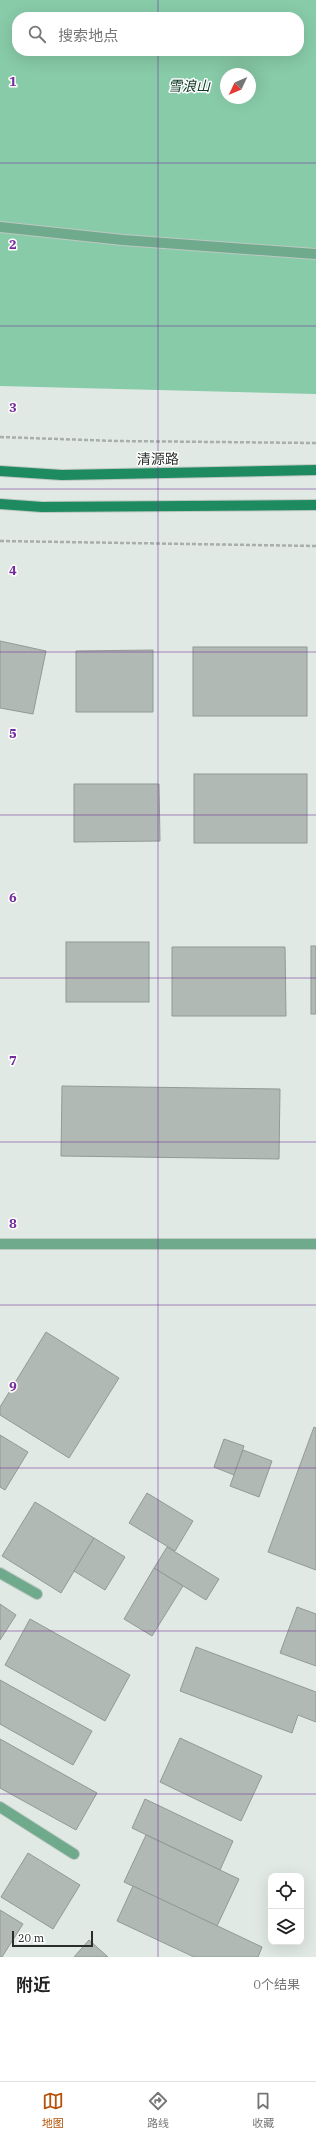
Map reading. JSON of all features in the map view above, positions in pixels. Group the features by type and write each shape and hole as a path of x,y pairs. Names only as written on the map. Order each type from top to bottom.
{"street":[{"path":"0,227 123,240 316,254"},
{"name":"清源路","path":"0,471 62,475 316,470"},
{"path":"0,504 42,507 316,505"},
{"path":"0,1244 316,1244"},
{"path":"0,1573 37,1594"},
{"path":"0,1807 74,1854"}],"path":[{"name":"清源路","path":"0,436 116,441 316,443"},
{"path":"0,541 316,546"}],"green space":[{"name":"雪浪山","path":"0,0 316,0 316,394 0,386"}],"building":[{"path":"0,641 46,651 33,714 0,708"},
{"path":"193,647 307,647 307,716 193,716"},
{"path":"153,650 153,712 76,712 76,651"},
{"path":"194,774 307,774 307,843 194,843"},
{"path":"74,784 159,784 160,841 74,842"},
{"path":"66,942 149,942 149,1002 66,1002"},
{"path":"311,946 316,946 316,1014 311,1014"},
{"path":"172,947 285,947 286,1016 172,1016"},
{"path":"62,1086 280,1089 279,1159 61,1156"},
{"path":"46,1332 119,1378 69,1458 0,1415 0,1407"},
{"path":"314,1427 316,1428 316,1570 268,1552"},
{"path":"0,1435 28,1452 5,1490 0,1487"},
{"path":"224,1439 244,1446 234,1475 214,1467"},
{"path":"243,1450 272,1461 259,1497 230,1486"},
{"path":"147,1493 193,1521 175,1551 129,1523"},
{"path":"35,1502 94,1538 61,1593 2,1556"},
{"path":"94,1538 125,1557 105,1590 74,1571"},
{"path":"167,1547 219,1579 206,1600 154,1568"},
{"path":"154,1568 183,1586 152,1636 124,1619"},
{"path":"0,1604 16,1615 0,1640"},
{"path":"297,1607 316,1614 316,1666 280,1653"},
{"path":"30,1619 130,1675 105,1721 5,1665"},
{"path":"196,1647 316,1692 316,1722 298,1715 292,1733 180,1691"},
{"path":"0,1680 92,1731 73,1765 0,1724"},
{"path":"180,1738 262,1776 241,1821 160,1782"},
{"path":"0,1739 97,1793 76,1830 0,1788"},
{"path":"145,1799 233,1841 220,1870 132,1828"},
{"path":"146,1835 239,1879 217,1926 124,1882"},
{"path":"28,1853 80,1885 53,1929 1,1897"},
{"path":"133,1886 262,1947 258,1957 194,1957 117,1921"},
{"path":"0,1910 23,1924 2,1957 0,1957"},
{"path":"89,1940 108,1957 74,1957"}]}
